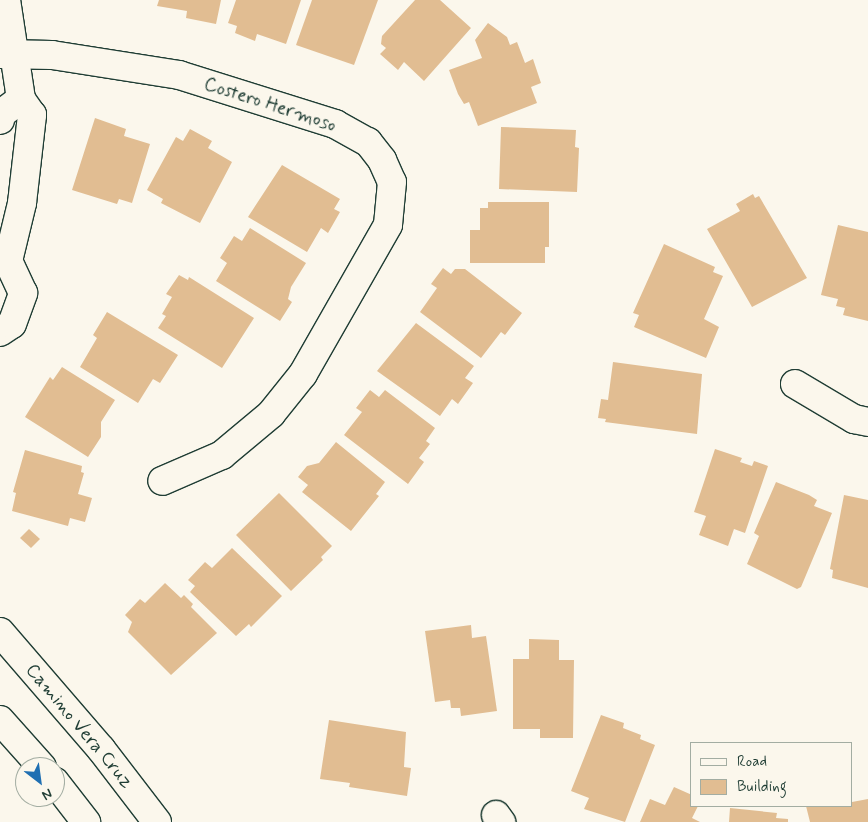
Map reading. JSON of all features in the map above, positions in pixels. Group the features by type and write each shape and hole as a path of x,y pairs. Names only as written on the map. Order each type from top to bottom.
{"street":[{"path":"0,332 12,324 23,293 4,259 22,204 32,115 21,99 7,54 6,0"},
{"name":"Costero Hermoso","path":"7,54 52,56 179,76 335,124 368,142 382,160 392,182 388,225 304,374 271,414 222,454 162,481"},
{"path":"0,120 1,114 21,99"},
{"path":"795,384 854,419 868,422"},
{"name":"Camino Vera Cruz","path":"0,632 101,750 157,822"},
{"path":"0,720 33,757"},
{"path":"65,795 86,822"}],"building":[{"path":"159,0 221,0 216,24 186,18 187,11 157,6"},
{"path":"236,0 301,0 286,44 257,34 255,41 235,33 237,26 228,23"},
{"path":"312,0 378,0 354,65 296,45"},
{"path":"415,0 440,0 471,28 424,81 404,62 398,70 380,54 386,48 381,44 382,36"},
{"path":"488,23 507,37 510,45 517,42 525,63 533,59 541,83 531,87 537,103 478,126 469,102 464,104 458,94 449,70 482,58 475,40"},
{"path":"95,118 126,129 124,136 150,144 132,203 119,199 117,204 72,190"},
{"path":"501,127 576,130 575,147 579,148 577,192 499,189"},
{"path":"190,129 212,141 208,148 232,162 200,223 161,203 163,199 147,190 176,137 183,141"},
{"path":"282,165 340,199 334,209 340,212 328,233 321,228 307,252 248,217"},
{"path":"753,194 755,198 759,196 807,278 752,307 707,229 740,211 736,204"},
{"path":"488,202 549,202 549,247 545,247 545,263 470,263 470,230 480,230 480,208 488,208"},
{"path":"838,225 868,232 868,321 843,315 845,308 836,306 838,299 821,295"},
{"path":"250,228 306,263 291,287 288,299 292,302 280,321 216,281 227,263 220,258 234,236 242,241"},
{"path":"664,244 715,267 713,272 723,276 704,319 719,327 706,358 634,327 639,315 633,313"},
{"path":"443,268 451,274 455,269 465,269 522,313 505,335 501,332 481,358 420,312 437,288 431,284"},
{"path":"179,275 188,280 189,277 254,318 222,368 158,328 166,316 162,314 172,297 166,294"},
{"path":"107,312 178,355 160,383 153,379 138,403 80,367 97,338 93,335"},
{"path":"416,323 474,366 465,378 473,383 458,404 452,399 440,416 377,371"},
{"path":"613,362 702,374 697,434 605,422 606,419 598,418 601,399 608,400"},
{"path":"62,367 115,400 101,422 101,437 88,457 25,417 50,377 53,380"},
{"path":"370,390 379,397 385,390 435,428 426,441 430,444 419,458 424,462 408,484 344,435 362,412 356,408"},
{"path":"336,442 385,482 376,494 379,496 351,531 302,492 308,485 298,477 307,466 319,463"},
{"path":"715,449 742,458 740,462 752,466 754,461 768,466 745,533 734,529 728,546 699,535 706,516 694,512"},
{"path":"25,450 82,466 81,472 84,473 78,494 92,498 85,522 70,518 68,526 12,511 16,493 13,492"},
{"path":"776,482 809,495 817,500 814,506 832,513 801,587 797,589 747,564 759,536 754,533"},
{"path":"279,493 332,546 321,557 323,560 291,591 236,535"},
{"path":"844,495 868,500 868,588 832,578 833,570 830,569"},
{"path":"29,529 40,539 31,548 20,538"},
{"path":"232,548 282,596 251,627 249,624 236,636 190,592 195,586 188,580 205,562 212,568"},
{"path":"165,583 181,598 184,595 193,604 191,607 217,633 171,675 128,632 132,622 125,615 140,599 145,603"},
{"path":"471,625 472,638 486,636 497,711 461,716 460,708 451,708 450,700 435,702 425,631"},
{"path":"529,639 559,640 559,660 574,660 573,738 540,738 540,729 513,729 513,659 529,659"},
{"path":"601,715 624,723 623,728 641,735 640,739 655,745 625,822 584,809 589,798 571,791"},
{"path":"329,720 406,732 404,767 411,768 407,796 349,787 350,783 320,779"},
{"path":"674,787 690,794 690,807 698,807 692,818 700,822 640,822 650,799 665,805"},
{"path":"868,799 868,822 810,822 806,807 853,807 853,802"},
{"path":"730,808 777,813 776,818 788,819 788,822 729,822"}]}
